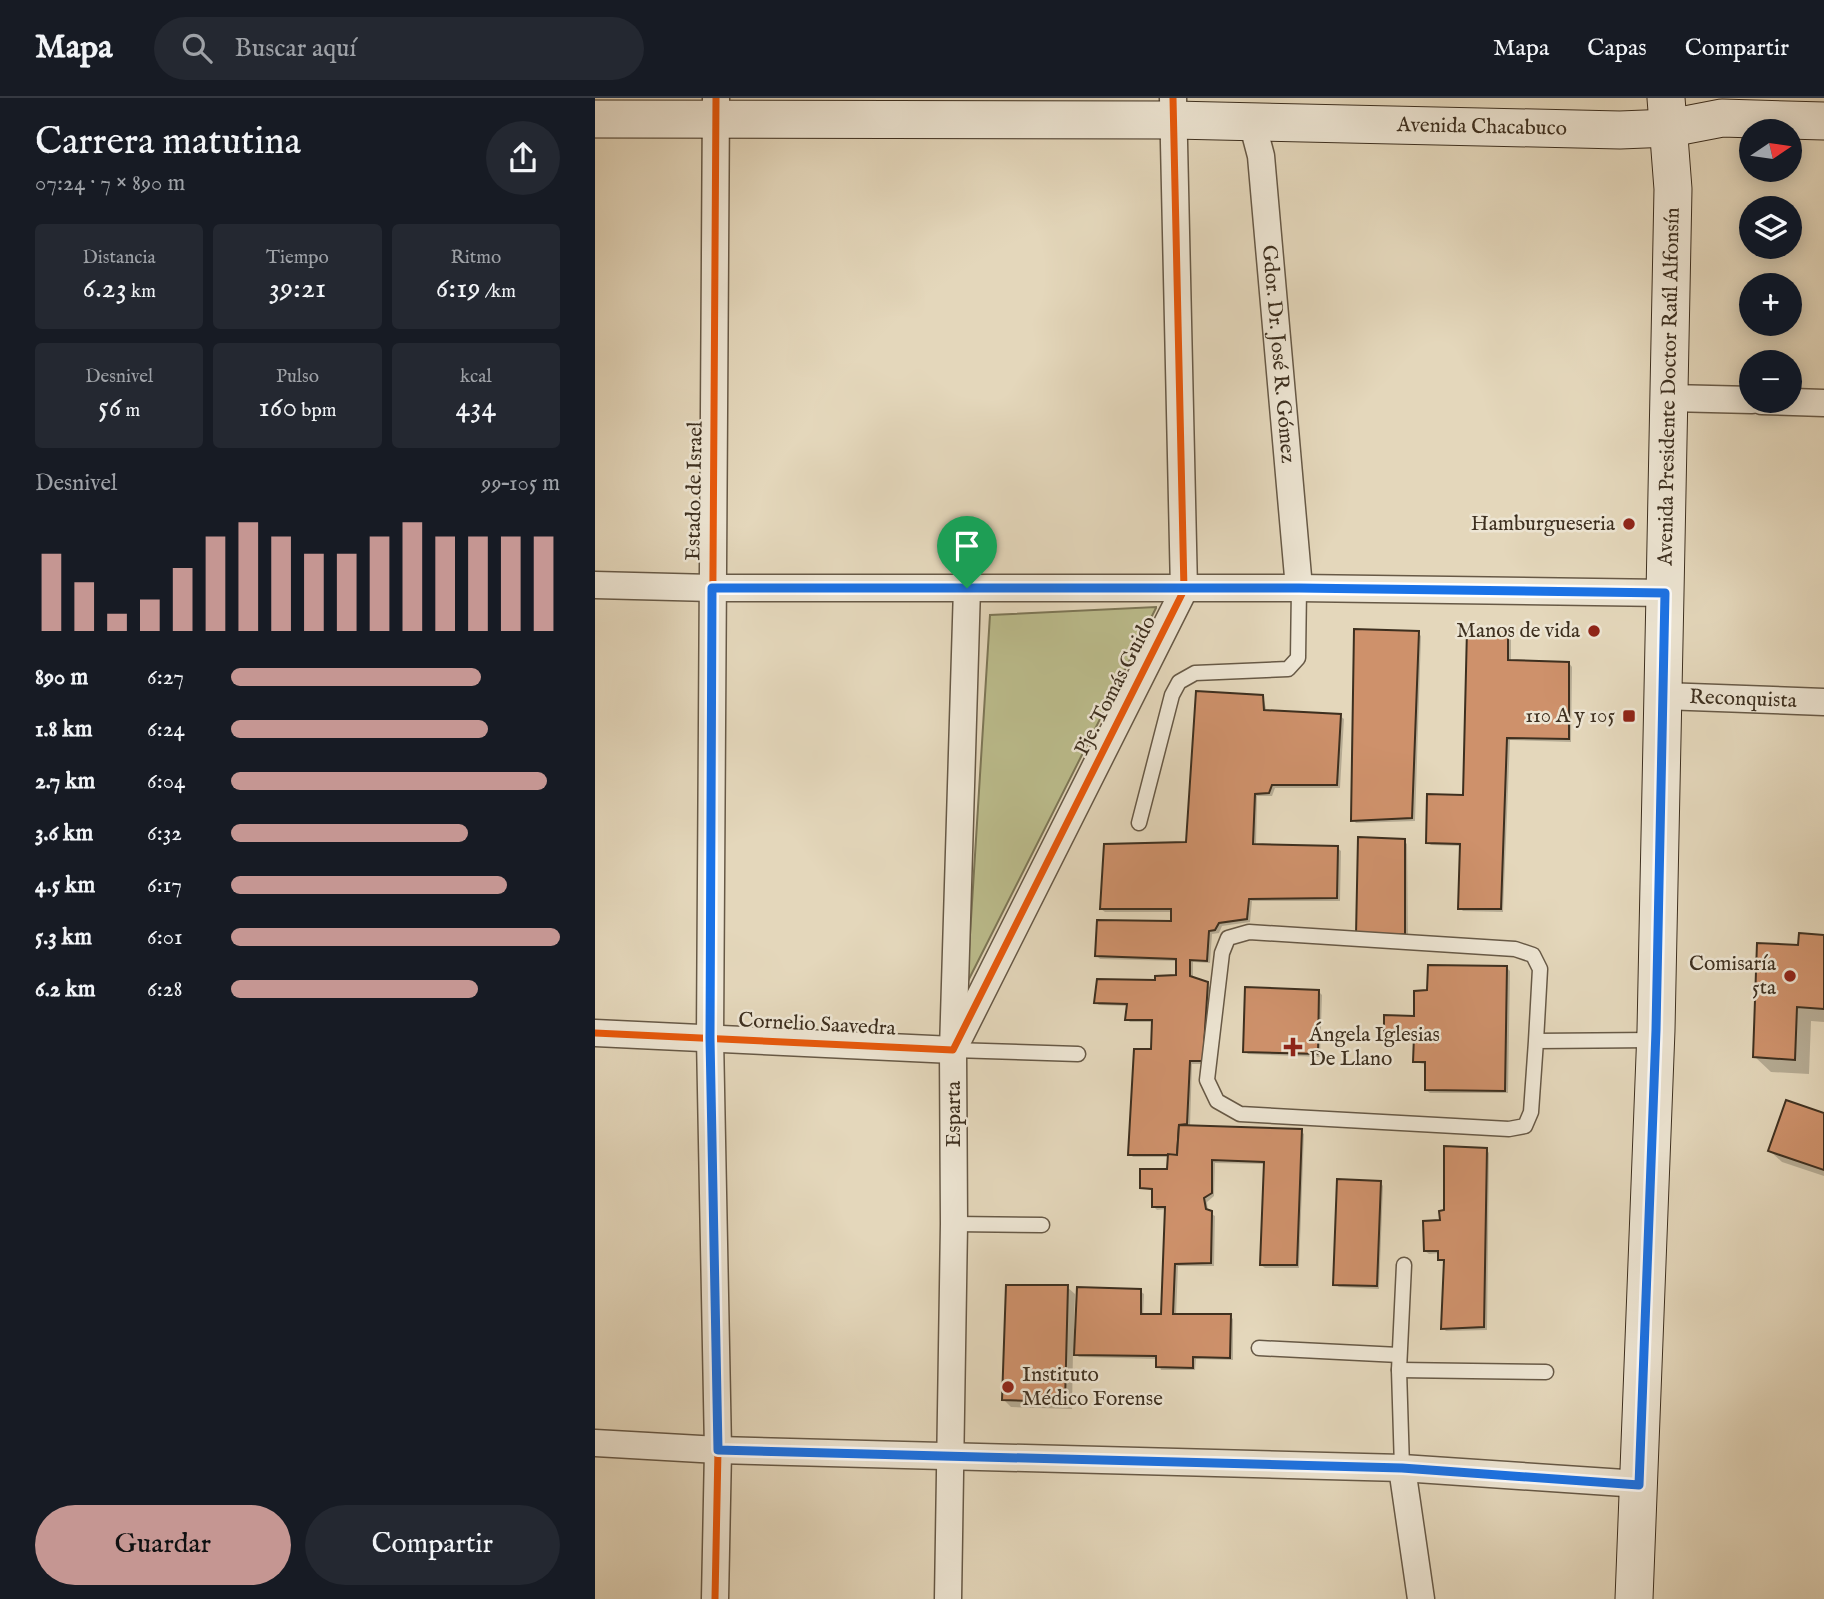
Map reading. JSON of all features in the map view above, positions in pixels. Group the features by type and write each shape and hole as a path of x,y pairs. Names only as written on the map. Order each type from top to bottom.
{"main road":[{"name":"Avenida Chacabuco","path":"595,119 717,109 1173,109 1249,110 1621,130 1668,113 1716,108 1824,121"},
{"name":"Avenida Presidente Doctor Raúl Alfonsín","path":"1634,1599 1655,1040 1670,397 1673,189 1668,113"}],"street":[{"name":"Estado de Israel","path":"715,1599 718,1450 710,1038 717,109"},
{"name":"Pje. Tomás Guido","path":"953,1049 1184,590 1173,109"},
{"name":"Gdor. Dr. José R. Gómez","path":"1249,110 1261,156 1299,588"},
{"path":"1670,397 1739,400"},
{"path":"1802,402 1824,403"},
{"path":"595,585 712,588 1299,588 1665,593"},
{"name":"Esparta","path":"947,1599 954,1224 953,1049 967,588"},
{"name":"Reconquista","path":"1663,696 1824,702"},
{"name":"Cornelio Saavedra","path":"595,1034 953,1049"},
{"path":"595,1443 718,1450 1402,1468 1639,1485"},
{"path":"1402,1468 1421,1599"}],"lane":[{"path":"1139,823 1172,695 1179,682 1195,673 1288,668 1298,658 1299,588"},
{"path":"1249,932 1515,948 1533,955 1540,969 1536,1041 1531,1112 1525,1126 1509,1129 1240,1114 1216,1101 1207,1080 1223,953 1228,937 1249,932"},
{"path":"1536,1041 1655,1040"},
{"path":"953,1049 1078,1054"},
{"path":"954,1224 1042,1224"},
{"path":"1402,1468 1399,1362 1404,1265"},
{"path":"1259,1348 1399,1362 1546,1372"}],"green space":[{"path":"1156,608 967,983 990,615"}],"building":[{"path":"1354,629 1419,631 1412,818 1351,821"},
{"path":"1467,629 1508,629 1508,660 1569,662 1569,739 1507,738 1501,909 1458,909 1460,844 1426,843 1427,794 1463,795"},
{"path":"1196,691 1263,695 1264,710 1341,714 1337,785 1272,785 1269,793 1255,794 1253,844 1338,846 1337,898 1249,899 1247,919 1219,923 1215,930 1209,931 1207,961 1190,960 1190,976 1208,982 1203,1061 1190,1061 1187,1124 1179,1125 1177,1155 1128,1155 1134,1049 1151,1049 1152,1020 1125,1020 1127,1004 1094,1003 1097,979 1155,980 1155,976 1176,975 1176,959 1095,956 1097,920 1171,921 1171,909 1100,909 1104,844 1186,842"},
{"path":"1358,837 1405,839 1405,934 1356,935"},
{"name":"Comisaría 5ta","path":"1799,933 1824,935 1824,1009 1797,1007 1795,1060 1753,1057 1757,943 1798,945"},
{"path":"1428,965 1507,966 1505,1091 1425,1090 1425,1062 1413,1062 1414,1036 1384,1036 1384,1015 1414,1016 1414,991 1427,990"},
{"path":"1245,987 1319,990 1318,1054 1243,1052"},
{"path":"1786,1100 1824,1113 1824,1170 1768,1151"},
{"path":"1179,1125 1302,1129 1297,1265 1260,1265 1264,1162 1212,1160 1212,1193 1204,1198 1206,1209 1212,1211 1211,1263 1175,1264 1173,1314 1231,1314 1230,1358 1193,1357 1193,1368 1156,1367 1156,1356 1074,1355 1077,1287 1141,1289 1141,1314 1161,1314 1165,1207 1152,1207 1152,1189 1140,1188 1140,1169 1167,1169 1168,1154 1177,1155"},
{"path":"1444,1146 1487,1148 1484,1327 1441,1329 1444,1260 1438,1260 1438,1251 1424,1251 1423,1221 1440,1220 1439,1211 1444,1210"},
{"path":"1337,1179 1381,1181 1377,1286 1333,1285"},
{"name":"Instituto Médico Forense","path":"1006,1285 1068,1285 1065,1402 1002,1400"}],"cycle path":[{"path":"715,1599 718,1450 710,1038 716,98"},
{"path":"595,1033 953,1050 1184,590 1173,98"}],"place":[{"name":"Hamburgueseria","path":"1629,524"},
{"name":"Manos de vida","path":"1594,631"},
{"name":"110 A y 105","path":"1629,716"},
{"name":"Comisaría 5ta","path":"1790,976"},
{"name":"Ángela Iglesias De Llano","path":"1293,1047"},
{"name":"Instituto Médico Forense","path":"1008,1387"}],"route":[{"path":"712,588 967,588 1299,588 1665,593 1656,1030 1639,1485 1402,1468 718,1450 710,1038 712,588"}]}
